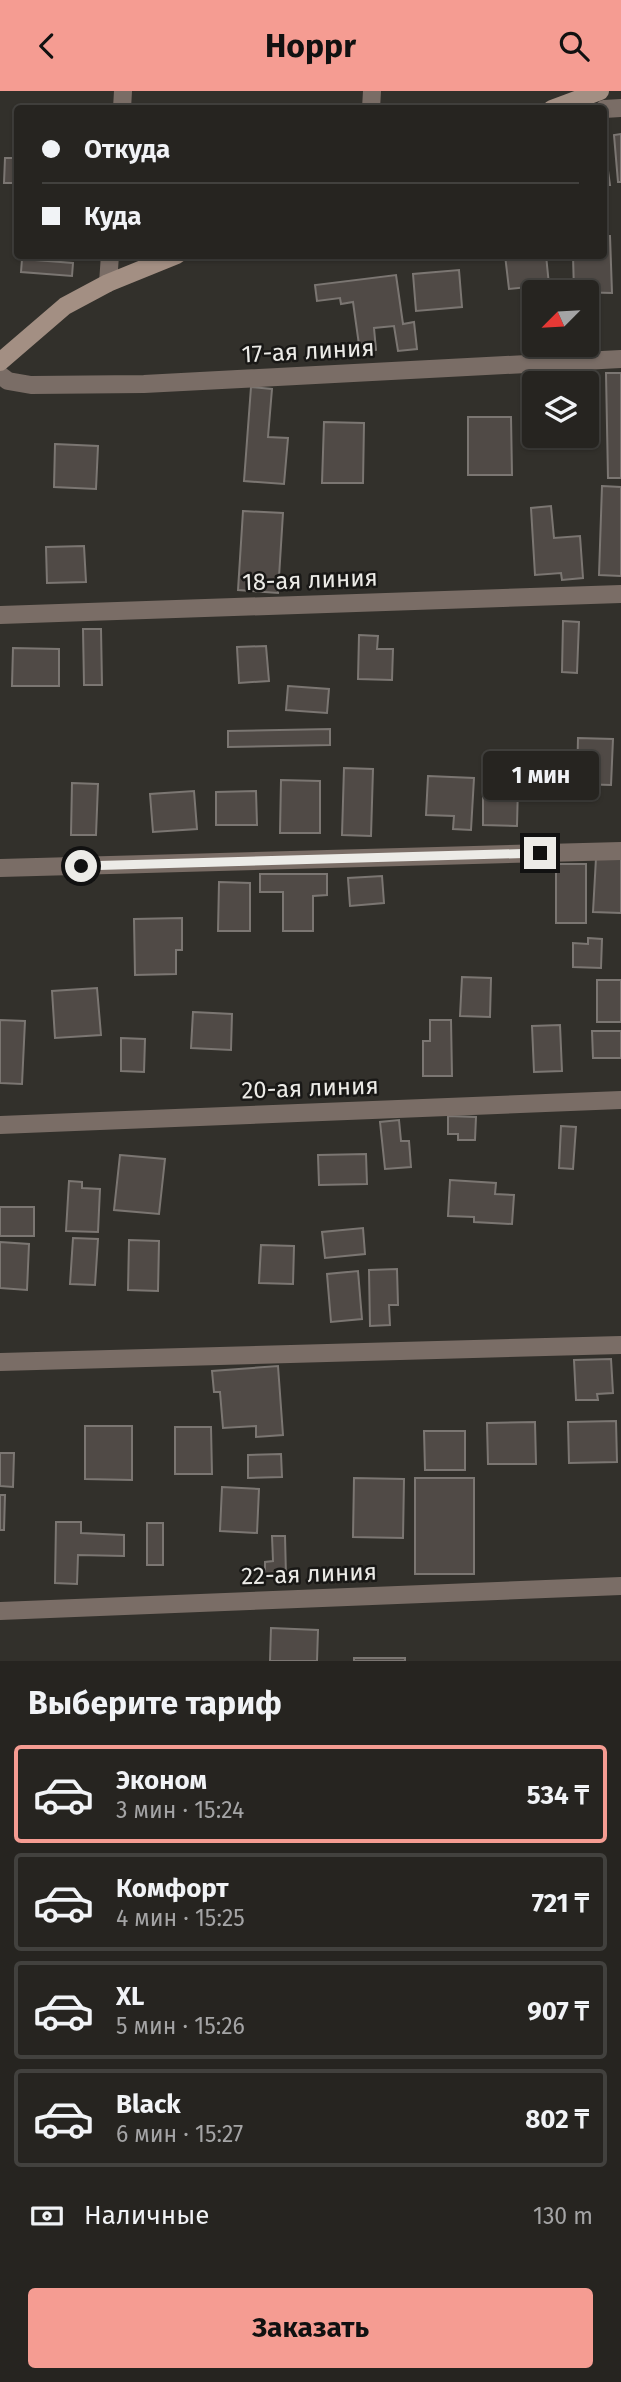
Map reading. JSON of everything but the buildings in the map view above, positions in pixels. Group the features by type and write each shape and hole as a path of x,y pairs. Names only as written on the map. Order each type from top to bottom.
{"street":[{"path":"563,105 600,91"},
{"path":"108,283 110,259"},
{"path":"0,362 65,306 108,283 167,259"},
{"name":"17-ая линия","path":"0,375 8,381 31,385 144,384 621,359"},
{"name":"18-ая линия","path":"0,615 621,594"},
{"path":"0,868 621,851"},
{"name":"20-ая линия","path":"0,1125 621,1100"},
{"path":"0,1362 621,1345"},
{"name":"22-ая линия","path":"0,1611 621,1585"}],"route":[{"path":"81,866 540,853"}]}
